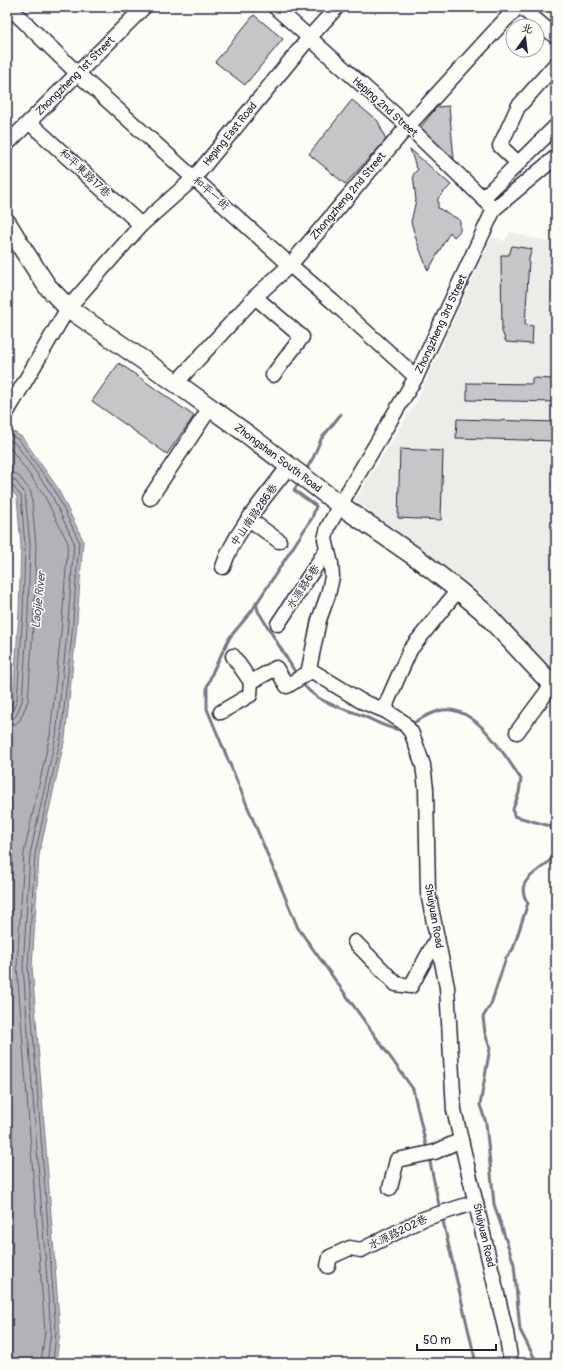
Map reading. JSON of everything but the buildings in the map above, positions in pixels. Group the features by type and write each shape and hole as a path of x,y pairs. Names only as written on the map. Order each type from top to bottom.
{"main road":[{"name":"Zhongshan South Road","path":"7,223 47,286 68,308 176,383 340,505 417,558 484,612 554,687"}],"street":[{"name":"Zhongzheng 1st Street","path":"7,144 144,7"},
{"name":"Heping 2nd Street","path":"275,7 408,126 494,209"},
{"name":"Heping East Road","path":"7,412 68,308 141,225 194,178 309,38 337,7"},
{"path":"519,7 556,37"},
{"name":"Zhongzheng 2nd Street","path":"176,383 255,297 290,265 408,126 504,20 519,7"},
{"name":"和平一街","path":"7,8 12,9 77,73 416,377"},
{"path":"518,163 500,146 518,107 556,64"},
{"name":"和平東路17巷","path":"29,122 141,225"},
{"path":"483,198 556,126"},
{"name":"Zhongzheng 3rd Street","path":"340,505 416,377 494,209 556,157"},
{"path":"255,297 302,338 273,375"},
{"path":"150,498 210,408"},
{"name":"中山南路286巷","path":"223,567 226,557 249,519 289,466"},
{"path":"221,712 276,668 287,686 308,673 315,635 328,595 332,577 331,564 325,539 328,527 340,505"},
{"path":"249,519 279,541"},
{"name":"水源路6巷","path":"278,624 327,549"},
{"path":"386,711 387,702 410,650 458,590"},
{"path":"233,656 250,689"},
{"name":"Shuiyuan Road","path":"308,673 361,701 386,711 403,722 411,732 423,765 426,789 428,893 447,987 454,1110 506,1332 511,1363"},
{"path":"517,732 554,687"},
{"path":"355,942 396,984 411,986 437,938"},
{"path":"390,1188 397,1160 435,1152 461,1140"},
{"name":"水源路202巷","path":"328,1266 330,1257 350,1248 362,1250 423,1219 476,1202"}],"shaded area":[{"path":"510,232 556,244 556,676 483,595 355,500 415,404 492,237 505,241"}],"water":[{"name":"Laojie River","path":"7,428 22,437 57,487 83,540 76,634 65,738 39,855 32,967 60,1332 56,1363 7,1363 7,715 13,700 19,613 21,546 17,497 7,485"}],"waterway":[{"path":"307,468 321,439 341,414"},
{"path":"298,484 294,490 316,506 312,518 251,612 230,637 213,671 207,687 207,709 298,928 413,1089 426,1145"},
{"path":"256,602 258,611 297,675"},
{"path":"301,681 313,694 328,703 361,715 385,726 401,730"},
{"path":"415,722 432,713 443,710 455,711 467,716 478,724 489,734 521,779 519,793 513,809 514,816 550,826 556,844"},
{"path":"535,1363 535,1359 520,1330 514,1264 494,1204 486,1123 480,1105 490,1048 485,1033 483,1017 491,1004 506,958 513,949 528,903 524,894 524,887 527,880 545,865 556,853"},
{"path":"430,1162 439,1205"},
{"path":"443,1221 476,1363"}]}
